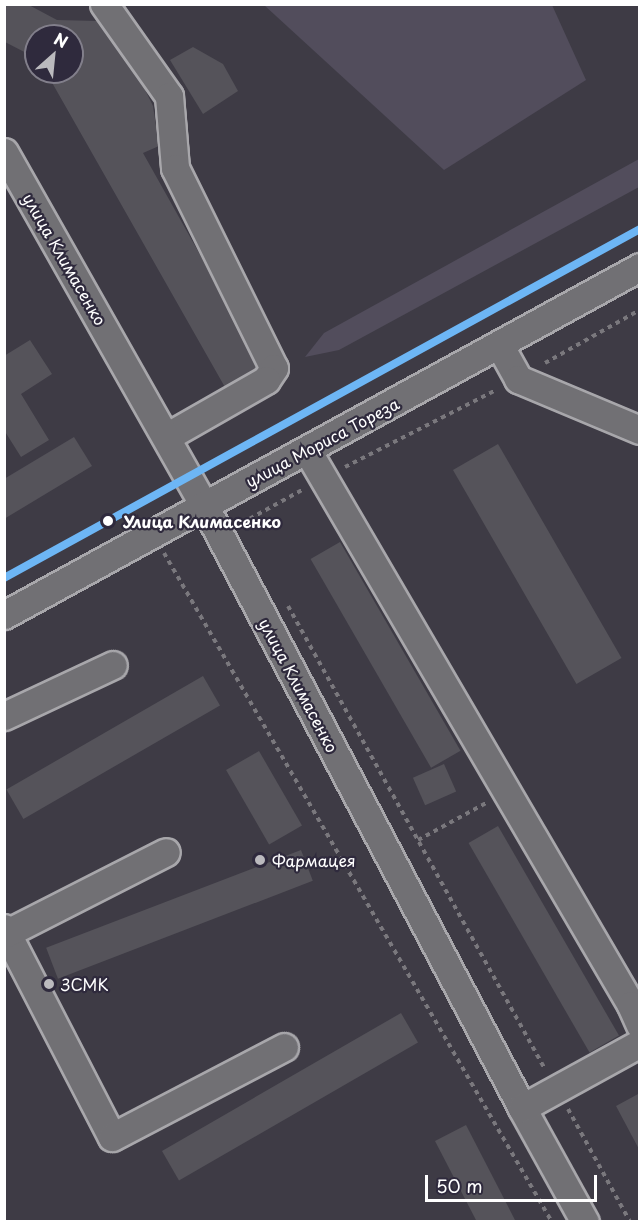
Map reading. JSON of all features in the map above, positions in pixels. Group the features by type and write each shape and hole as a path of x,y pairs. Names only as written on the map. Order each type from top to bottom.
{"street":[{"path":"104,4 169,96 175,168 274,368 266,380 166,438"},
{"name":"улица Климасенко","path":"4,152 166,438 215,500 522,1108 585,1221"},
{"name":"улица Мориса Тореза","path":"4,615 500,346 639,267"},
{"path":"500,346 518,379 639,429"},
{"path":"307,450 636,1007"},
{"path":"4,716 112,665"},
{"path":"166,852 6,931 112,1137 284,1047"},
{"path":"522,1108 639,1043"}],"path":[{"path":"242,523 324,478 518,379 639,310"},
{"path":"215,500 242,523 247,533"},
{"path":"153,533 552,1221"},
{"path":"287,604 630,1221"},
{"path":"418,840 507,792"}],"shaded area":[{"path":"264,5 552,5 586,80 444,170"},
{"path":"639,159 639,187 339,350 305,357 324,333"}],"building":[{"path":"5,4 27,4 57,20 98,21 126,51 153,106 159,146 143,153 263,367 226,389 53,84 84,84 84,24 24,24 24,52 5,42"},
{"path":"193,47 223,64 238,91 203,114 170,60"},
{"path":"30,340 52,374 21,394 49,440 21,457 4,430 4,356"},
{"path":"74,437 92,466 4,519 4,479"},
{"path":"498,444 622,658 576,684 453,470"},
{"path":"340,542 461,751 431,768 311,559"},
{"path":"203,676 220,705 23,819 6,790"},
{"path":"259,751 302,825 269,844 226,770"},
{"path":"444,764 456,791 425,805 413,778"},
{"path":"498,826 619,1036 590,1053 469,843"},
{"path":"301,850 313,881 58,979 46,948"},
{"path":"401,1013 418,1042 179,1180 162,1151"},
{"path":"640,1093 640,1151 616,1106"},
{"path":"466,1125 516,1222 477,1222 435,1141"}],"transit line":[{"path":"4,578 640,229"}],"place":[{"name":"Улица Климасенко","path":"108,521"},
{"name":"Фармацея","path":"260,860"},
{"name":"ЗСМК","path":"49,984"}]}
